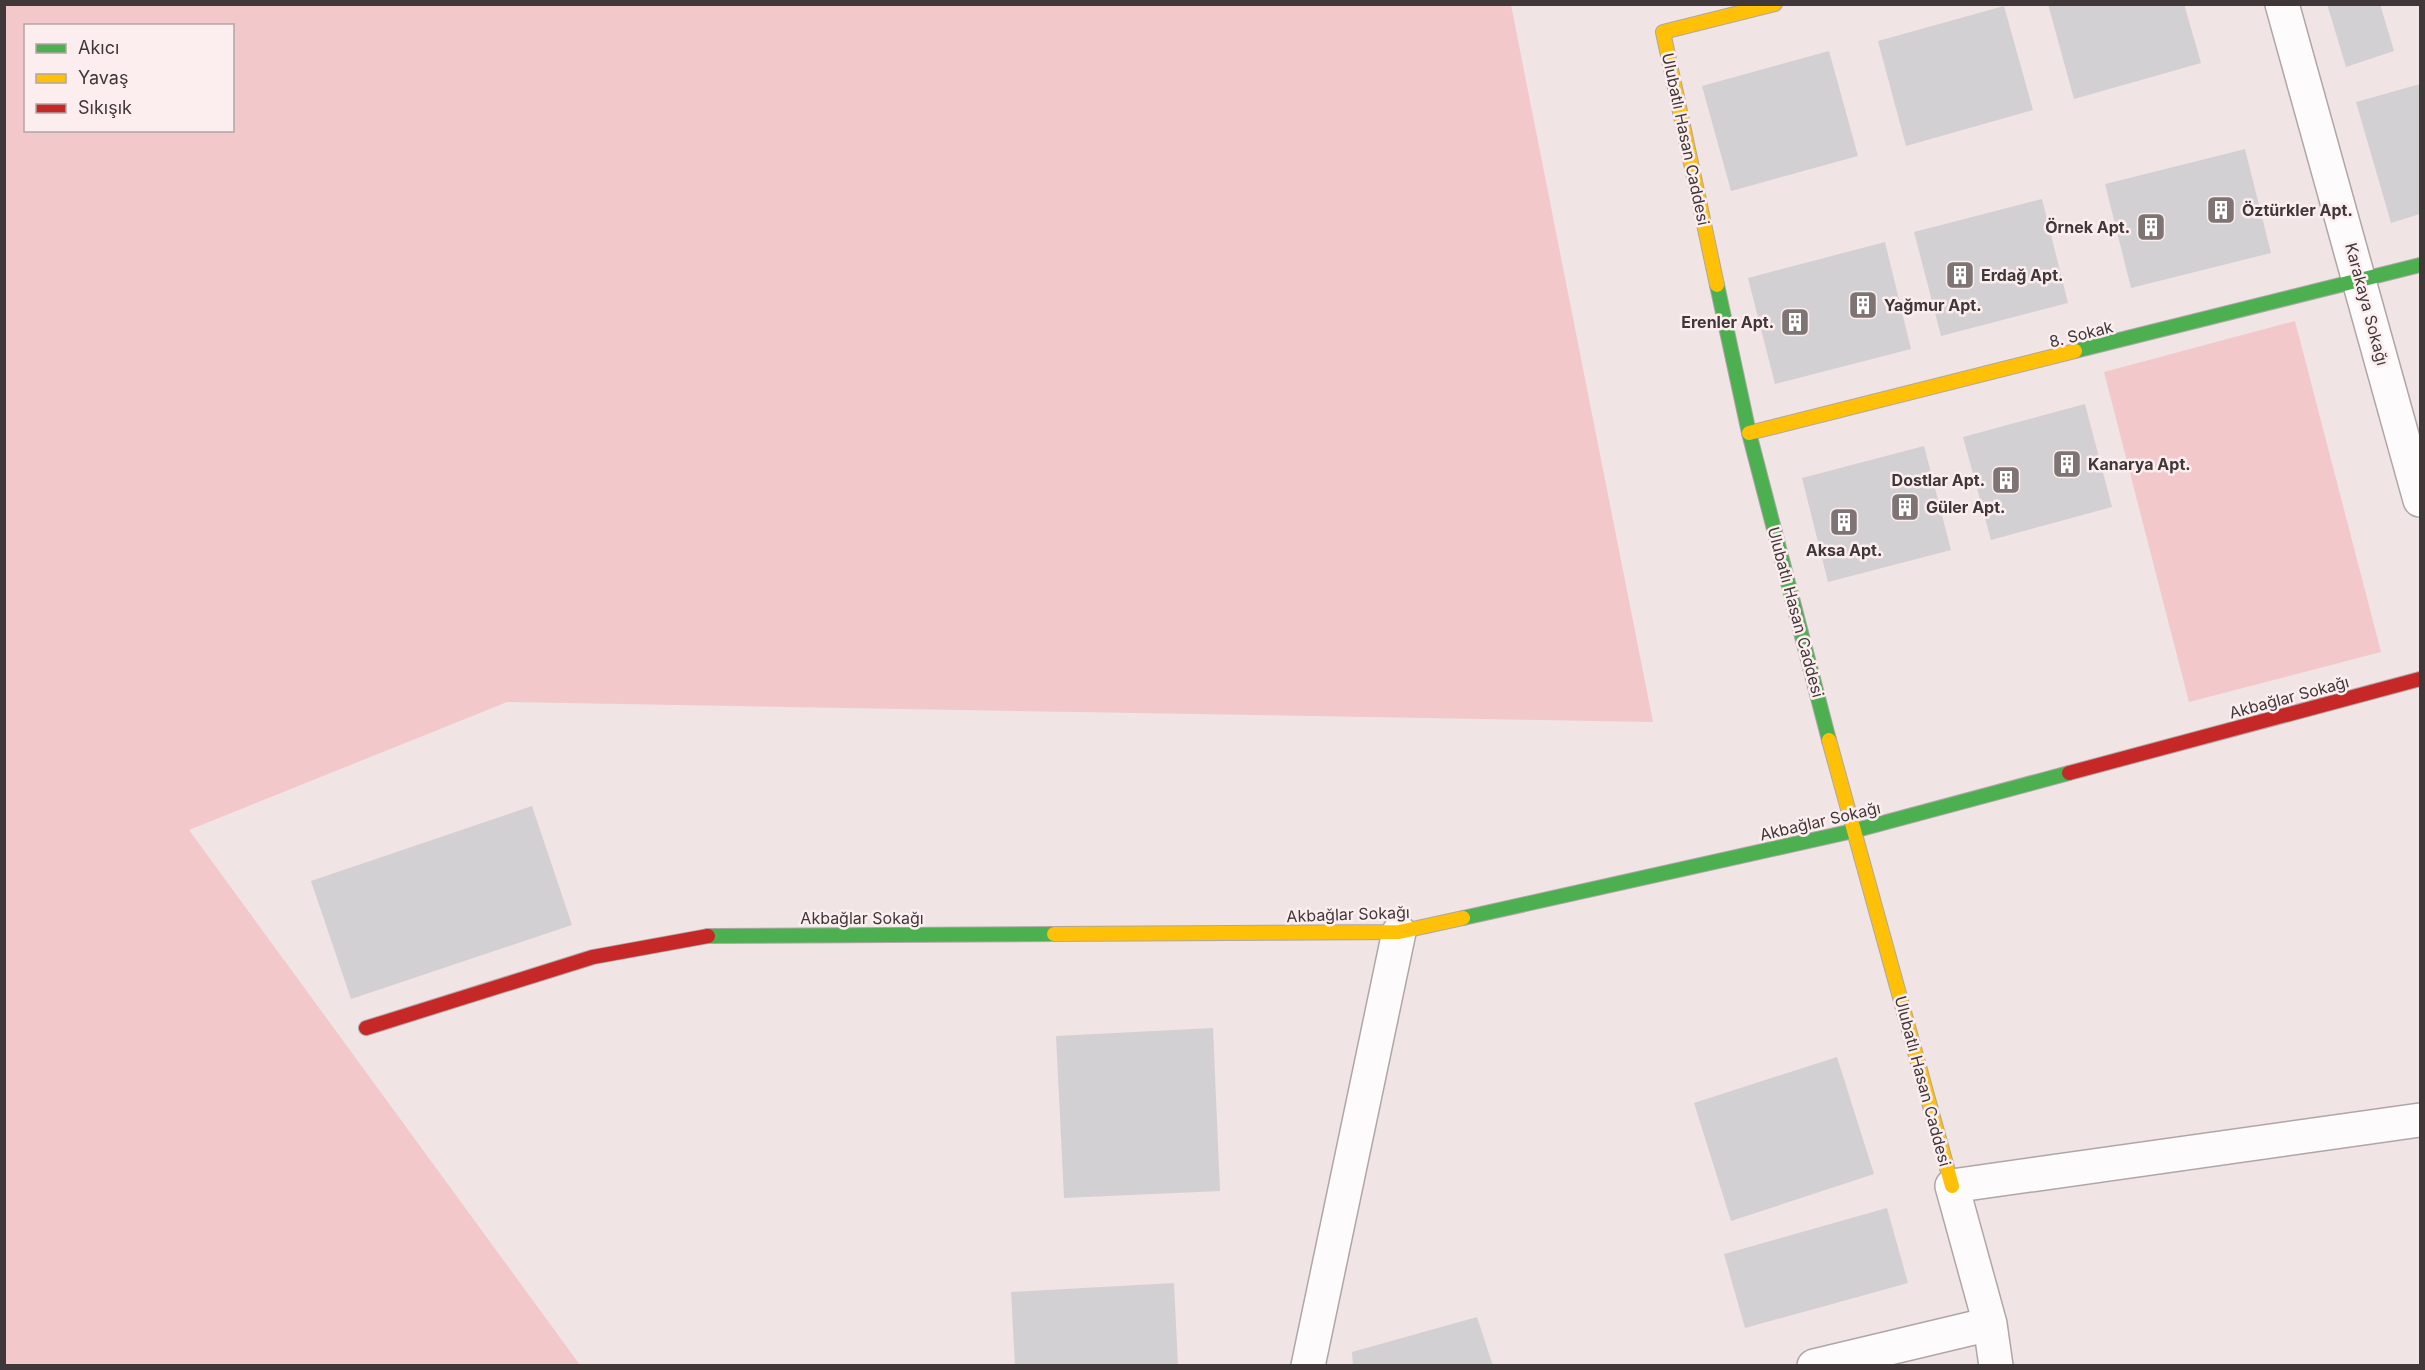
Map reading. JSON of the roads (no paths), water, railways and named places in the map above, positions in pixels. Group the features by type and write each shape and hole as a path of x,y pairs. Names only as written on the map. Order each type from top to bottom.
{"street":[{"name":"Ulubatlı Hasan Caddesi","path":"1775,4 1663,32 1749,433 1853,831 1990,1324 1996,1365"},
{"name":"Karakaya Sokağı","path":"2282,4 2421,501"},
{"name":"8. Sokak","path":"1749,433 2361,282 2421,265"},
{"name":"Akbağlar Sokağı","path":"366,1028 593,957 714,935 1399,932 1853,831 2421,678"},
{"path":"1308,1365 1399,932"},
{"name":"Ulubatlı Hasan Caddesi","path":"1952,1186 2421,1120"},
{"path":"1814,1365 1990,1324"}],"place":[{"name":"Öztürkler Apt.","path":"2221,210"},
{"name":"Örnek Apt.","path":"2151,227"},
{"name":"Erdağ Apt.","path":"1960,275"},
{"name":"Yağmur Apt.","path":"1863,305"},
{"name":"Erenler Apt.","path":"1795,322"},
{"name":"Kanarya Apt.","path":"2067,464"},
{"name":"Dostlar Apt.","path":"2006,480"},
{"name":"Güler Apt.","path":"1905,507"},
{"name":"Aksa Apt.","path":"1844,522"}]}
